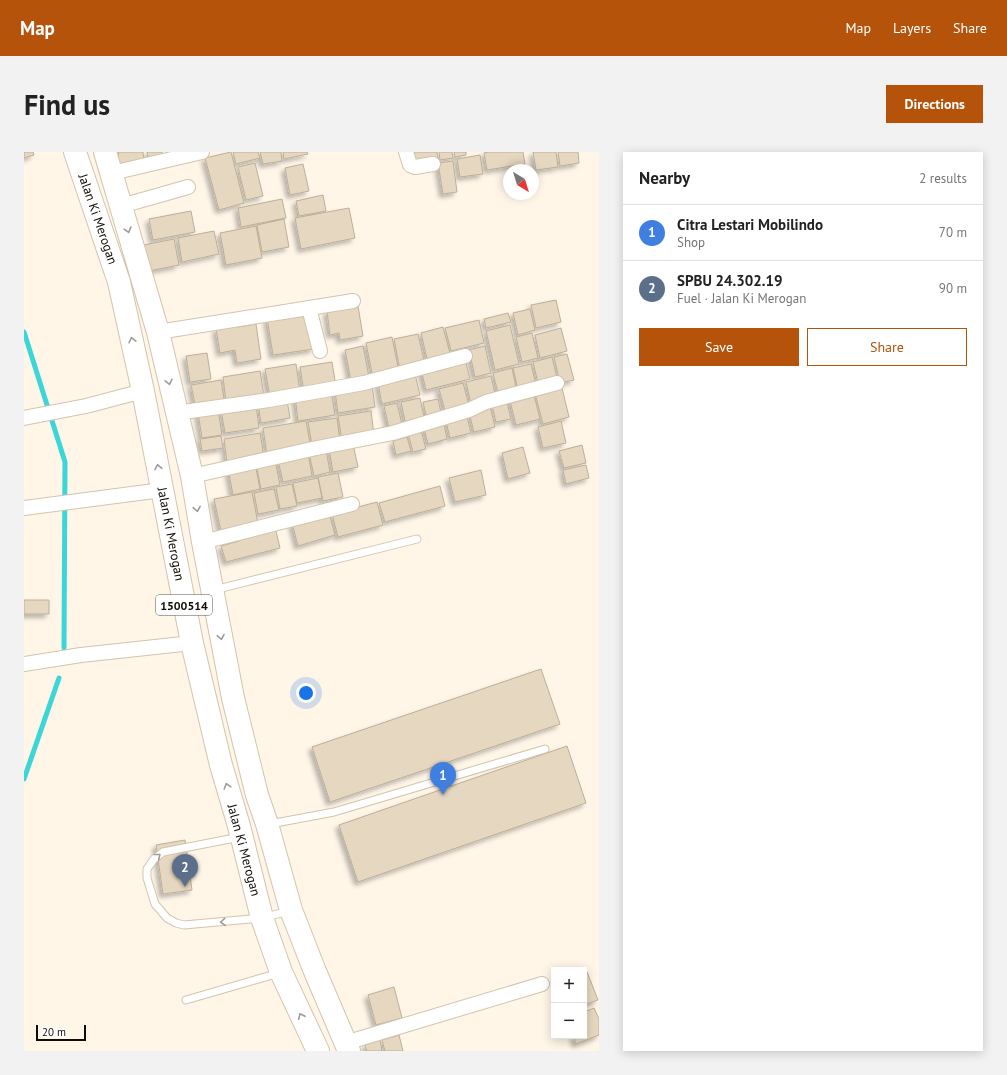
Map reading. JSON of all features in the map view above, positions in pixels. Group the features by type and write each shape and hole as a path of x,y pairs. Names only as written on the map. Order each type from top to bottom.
{"highway":[{"name":"Jalan Ki Merogan","path":"75,152 119,282 143,391 192,643 221,765 242,837 262,918 281,972 318,1051"},
{"name":"Jalan Ki Merogan","path":"105,152 158,332 176,414 192,476 212,591 233,698 257,794 268,824 291,910 347,1047"}],"street":[{"path":"112,174 202,152"},
{"path":"406,152 410,165 415,167 433,164"},
{"path":"121,206 188,187"},
{"path":"158,332 353,301"},
{"path":"309,308 320,351"},
{"path":"176,414 269,400 364,383 465,356"},
{"path":"192,476 312,449 393,433 469,410 486,402 557,383"},
{"path":"24,418 86,406 143,391"},
{"path":"26,508 162,490"},
{"path":"203,542 352,504"},
{"path":"24,664 81,655 192,643"},
{"path":"347,1047 542,984"}],"lane":[{"path":"212,591 417,539"},
{"path":"268,824 334,812 545,749"},
{"path":"242,837 163,852 154,859 147,868 155,904 167,918 184,926 262,918 291,910"},
{"path":"186,1000 281,972"}],"building":[{"path":"24,152 33,152 34,155 24,158"},
{"path":"118,152 143,152 144,161 119,165"},
{"path":"147,152 162,152 162,156 148,158"},
{"path":"231,152 244,203 219,210 205,158"},
{"path":"233,152 258,152 260,158 236,164"},
{"path":"260,152 281,152 282,161 263,164"},
{"path":"283,152 307,152 308,154 284,159"},
{"path":"412,152 437,152 438,159 414,163"},
{"path":"439,152 452,152 453,158 440,160"},
{"path":"454,152 466,152 466,155 455,157"},
{"path":"523,152 525,164 503,164 503,167 487,170 484,153"},
{"path":"533,152 556,152 558,167 539,170 539,164 535,164"},
{"path":"558,152 578,152 579,163 560,166"},
{"path":"480,155 483,174 460,177 457,159"},
{"path":"453,161 457,192 443,194 438,163"},
{"path":"255,163 263,196 246,200 238,167"},
{"path":"303,164 309,191 290,195 285,168"},
{"path":"323,195 326,211 299,216 296,201"},
{"path":"282,199 286,218 241,227 238,208"},
{"path":"349,208 355,238 301,249 295,218"},
{"path":"191,211 195,232 153,240 149,219"},
{"path":"284,219 289,247 262,252 257,225"},
{"path":"256,226 262,258 226,265 220,233"},
{"path":"214,231 219,254 182,262 178,238"},
{"path":"174,239 179,265 149,271 144,245"},
{"path":"556,300 561,322 536,328 531,305"},
{"path":"358,306 363,336 340,340 339,333 330,335 327,311"},
{"path":"530,309 535,330 518,335 513,313"},
{"path":"308,312 314,349 273,355 267,318"},
{"path":"508,313 511,322 486,328 484,319"},
{"path":"479,320 484,343 451,351 445,328"},
{"path":"256,324 261,359 237,363 235,350 220,353 216,329 238,325 238,327"},
{"path":"510,325 519,364 495,370 486,331"},
{"path":"443,327 451,357 428,363 421,333"},
{"path":"561,328 567,351 540,358 535,335"},
{"path":"532,333 538,358 522,362 516,337"},
{"path":"418,334 425,365 400,370 394,339"},
{"path":"392,337 399,372 373,378 366,343"},
{"path":"363,346 369,377 351,381 345,350"},
{"path":"485,346 491,373 475,377 469,350"},
{"path":"207,353 211,379 190,382 186,356"},
{"path":"567,354 574,380 560,383 554,357"},
{"path":"552,357 558,382 539,387 533,362"},
{"path":"465,359 470,379 426,390 421,369"},
{"path":"332,362 336,387 304,392 300,367"},
{"path":"296,364 300,392 270,397 265,369"},
{"path":"531,364 536,385 518,390 513,368"},
{"path":"512,368 517,392 499,397 493,373"},
{"path":"260,371 264,396 226,402 223,377"},
{"path":"415,374 420,395 382,404 378,383"},
{"path":"491,376 496,398 471,404 466,382"},
{"path":"221,380 224,399 195,404 191,385"},
{"path":"463,383 470,409 446,414 439,389"},
{"path":"561,384 569,417 543,424 534,390"},
{"path":"372,385 375,407 338,413 335,391"},
{"path":"331,390 335,415 298,421 295,396"},
{"path":"533,391 540,419 516,425 509,397"},
{"path":"420,398 425,422 406,426 401,402"},
{"path":"506,398 511,419 496,422 491,402"},
{"path":"438,399 442,417 427,420 423,402"},
{"path":"287,400 290,418 261,423 258,404"},
{"path":"397,403 403,429 390,432 384,406"},
{"path":"256,404 259,428 225,433 221,410"},
{"path":"490,406 495,427 474,432 469,412"},
{"path":"218,409 222,435 202,438 198,413"},
{"path":"371,411 374,435 342,441 338,416"},
{"path":"466,412 471,433 450,438 445,417"},
{"path":"337,418 340,441 312,445 308,422"},
{"path":"443,419 447,439 428,444 423,424"},
{"path":"306,421 311,448 267,455 263,428"},
{"path":"561,421 566,443 543,448 538,427"},
{"path":"420,427 426,449 413,452 407,430"},
{"path":"260,433 264,457 227,463 224,439"},
{"path":"221,436 223,448 202,451 200,439"},
{"path":"407,437 411,451 396,455 393,441"},
{"path":"353,444 358,467 333,472 329,449"},
{"path":"582,445 586,463 564,468 559,451"},
{"path":"523,447 530,473 508,479 502,453"},
{"path":"326,450 330,472 314,476 309,453"},
{"path":"308,453 312,476 283,482 278,460"},
{"path":"275,460 280,485 261,489 256,464"},
{"path":"255,463 260,489 233,495 228,468"},
{"path":"586,465 589,478 566,484 563,470"},
{"path":"481,470 486,495 455,502 449,478"},
{"path":"338,473 343,497 323,501 318,477"},
{"path":"318,478 322,498 297,503 293,483"},
{"path":"292,484 297,506 280,509 276,487"},
{"path":"440,486 445,506 385,522 379,503"},
{"path":"274,489 279,510 258,514 254,493"},
{"path":"252,492 258,524 221,531 214,499"},
{"path":"377,502 383,525 338,537 332,514"},
{"path":"329,513 335,535 298,546 292,523"},
{"path":"275,527 280,548 226,562 221,546 239,541 238,536"},
{"path":"24,600 49,600 49,614 24,614"},
{"path":"541,669 560,724 330,802 312,747"},
{"path":"567,746 586,803 358,882 339,825"},
{"path":"185,840 192,890 163,894 156,845"},
{"path":"587,972 598,1000 587,1004"},
{"path":"394,987 402,1018 376,1025 368,995"},
{"path":"594,1008 599,1019 599,1035 576,1044 574,1039 587,1039 587,1011"},
{"path":"399,1035 403,1051 385,1051 382,1040"},
{"path":"380,1040 382,1051 367,1051 365,1045"}],"waterway":[{"path":"24,332 65,462 64,648"},
{"path":"24,779 59,678"}],"place":[{"name":"Citra Lestari Mobilindo","path":"443,795"},
{"name":"SPBU 24.302.19","path":"185,887"}]}
